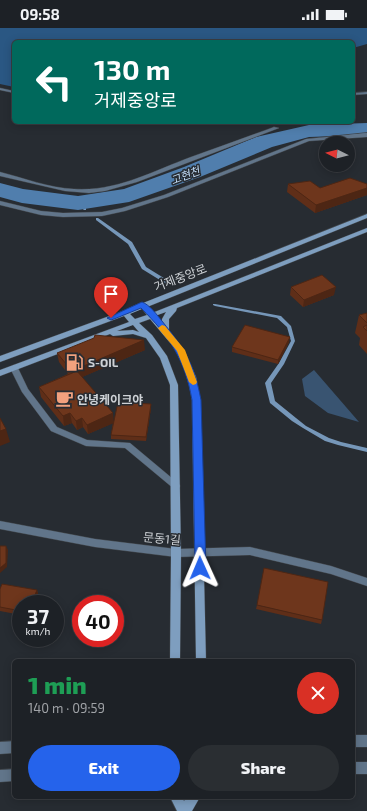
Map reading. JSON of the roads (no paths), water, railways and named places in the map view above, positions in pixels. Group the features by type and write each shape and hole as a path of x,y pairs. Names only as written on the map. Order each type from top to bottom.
{"street":[{"path":"0,89 12,92"},
{"path":"355,94 367,93"},
{"path":"0,174 54,188 75,191 92,190 149,176 276,128"},
{"path":"0,203 41,213 63,215 102,214 123,210 166,196 308,140 367,135"},
{"name":"거제중앙로","path":"0,359 125,312 367,216"},
{"name":"거제중앙로","path":"0,373 153,315 367,230"},
{"path":"166,332 164,322 167,315 183,303"},
{"path":"142,305 153,315 180,350 192,377 196,400 201,659"},
{"path":"125,312 149,337 164,358 174,385 176,486 175,659"},
{"path":"81,342 118,333 133,332 149,337"},
{"path":"14,368 25,390 54,429 86,443 127,445 176,486"},
{"name":"문동1길","path":"0,525 95,544 176,553 250,551 331,570 367,582"},
{"path":"355,741 367,741"},
{"path":"0,748 12,747"},
{"path":"355,768 367,768"},
{"path":"0,776 12,775"},
{"path":"177,799 184,811 193,799"}],"waterway":[{"name":"고현천","path":"0,190 22,196 78,203 129,195 192,172 264,142 309,131 367,129"},
{"name":"고현천","path":"78,203 85,209"},
{"path":"97,219 130,243 144,268 170,284"},
{"path":"215,305 279,317 289,326 293,341 281,364 268,383 272,402 294,420 316,434 340,444 367,450"}],"place":[{"name":"S-OIL","path":"75,362"},
{"name":"안녕케이크야","path":"64,399"}]}
